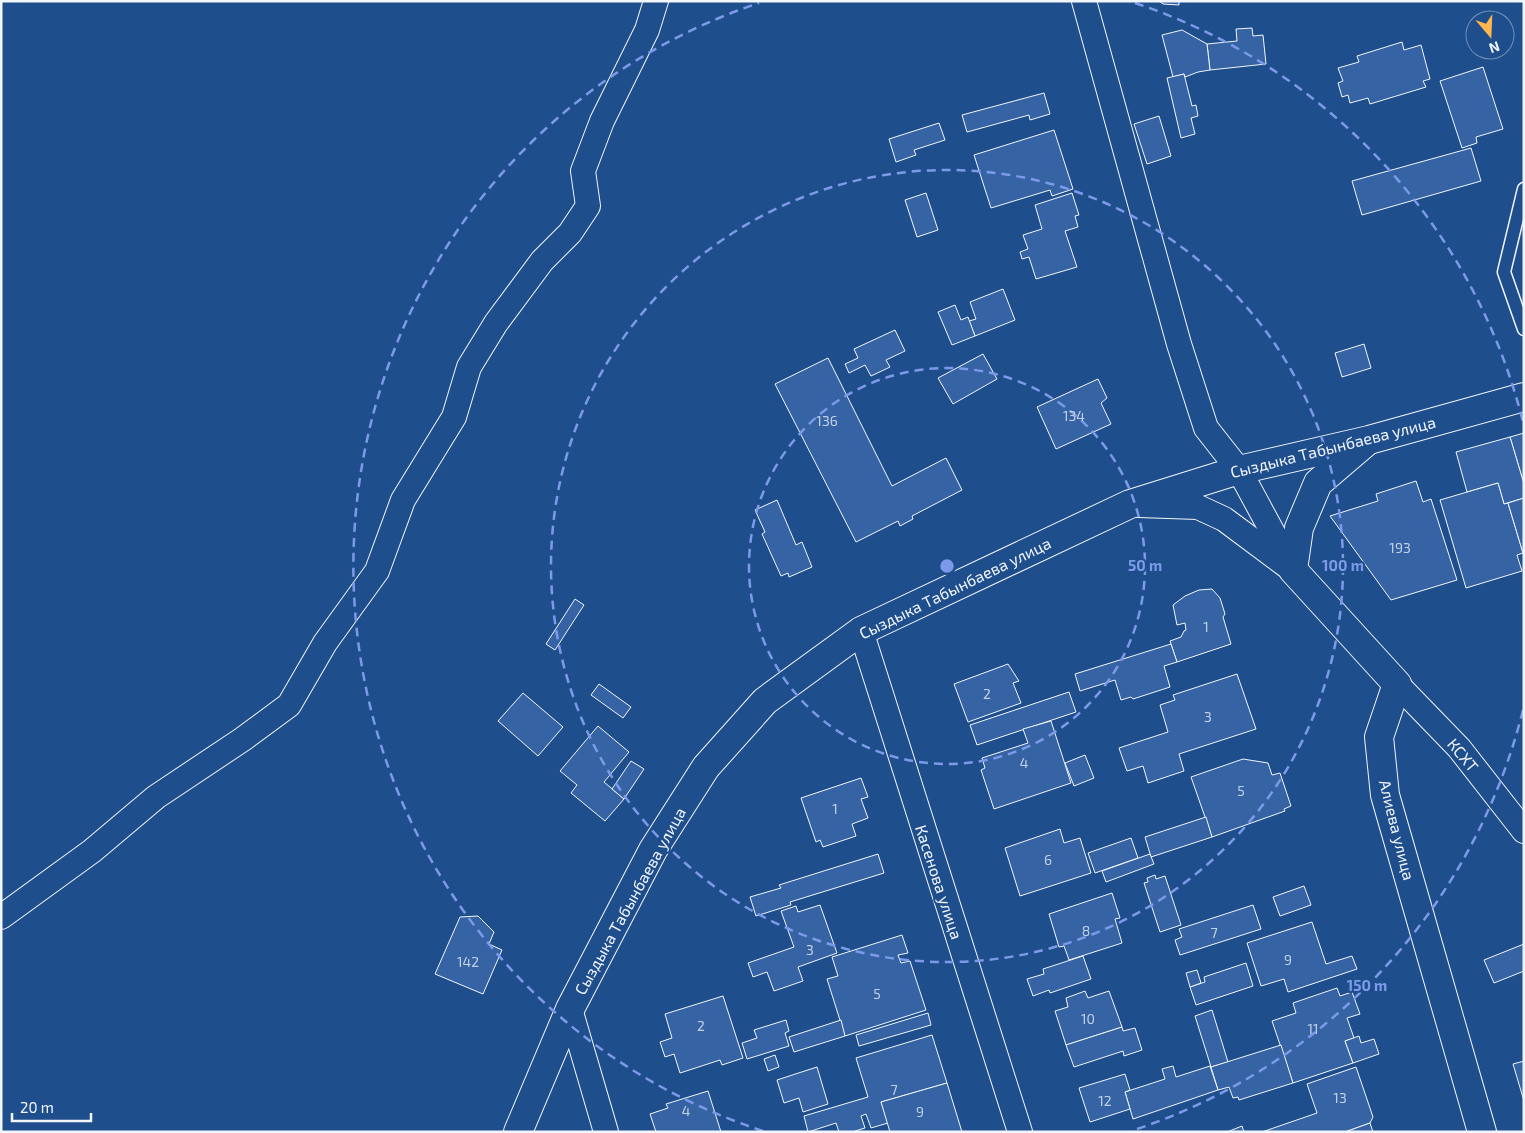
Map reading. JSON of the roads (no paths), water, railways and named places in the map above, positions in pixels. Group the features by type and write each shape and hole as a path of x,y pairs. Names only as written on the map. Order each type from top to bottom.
{"street":[{"path":"1,916 92,851 156,797 243,739 288,705 325,643 377,571 403,500 454,417 469,367 496,324 542,261 570,233 588,206 583,170 602,121 647,30 656,1"},
{"path":"1084,1 1179,344 1206,428 1239,470 1293,570"},
{"name":"Сыздыка Табынбаева улица","path":"518,1132 570,1009 653,850 706,767 765,701 860,632 1130,504 1239,470 1369,440 1524,396"},
{"path":"1293,570 1299,528 1318,483 1369,440"},
{"path":"1130,504 1198,507 1224,519 1293,570 1396,684"},
{"name":"Касенова улица","path":"860,632 1020,1132"},
{"name":"КСХТ","path":"1396,684 1458,748 1524,831"},
{"name":"Алиева улица","path":"1396,684 1379,737 1385,795 1482,1132"},
{"path":"570,1009 606,1132"}],"lane":[{"path":"1524,189 1504,272 1524,329"}]}
